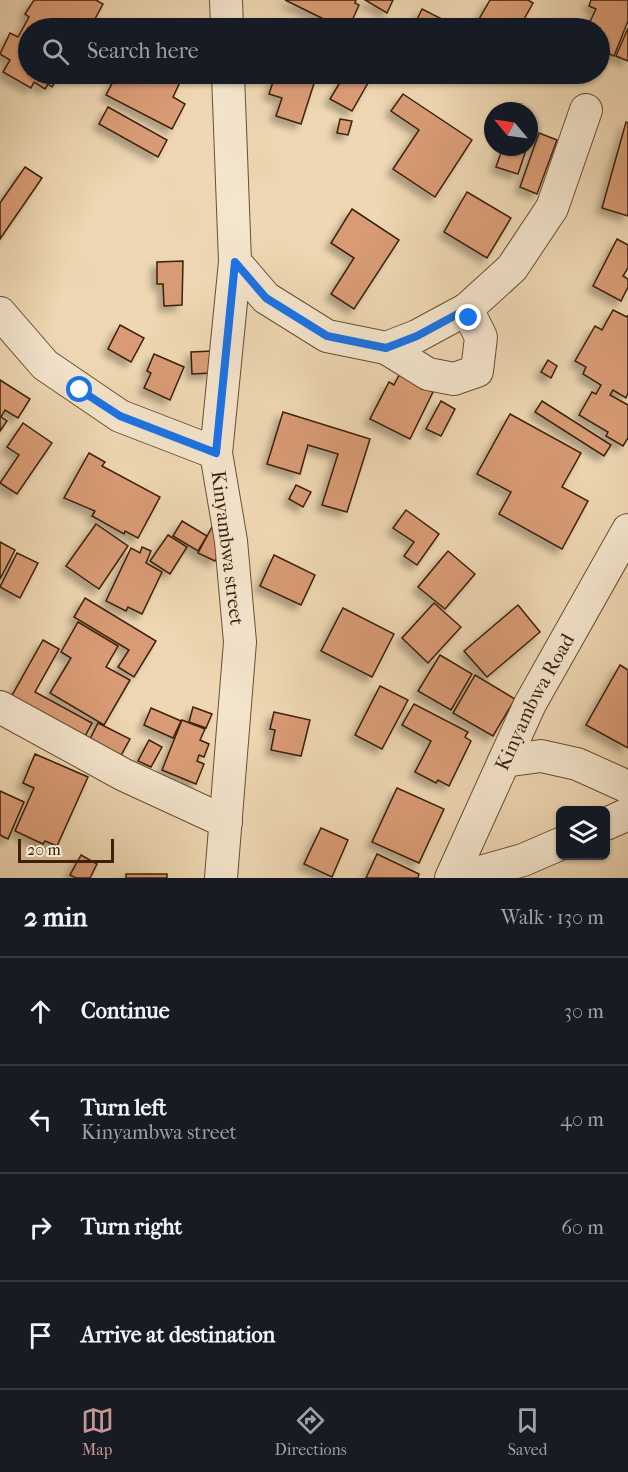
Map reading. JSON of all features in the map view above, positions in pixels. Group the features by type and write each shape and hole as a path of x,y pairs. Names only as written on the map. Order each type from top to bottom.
{"street":[{"path":"226,0 227,18"},
{"name":"Kinyambwa street","path":"220,878 240,642 231,541 216,453 235,262 228,84"},
{"path":"386,348 417,336 467,309 512,268 552,208 586,110"},
{"path":"235,262 266,298 327,336 386,348 428,374 454,379 477,371 481,337 467,309"},
{"path":"0,314 45,365 120,416 216,453"},
{"name":"Kinyambwa Road","path":"451,878 530,704 628,531"},
{"path":"0,707 124,775 226,822"},
{"path":"504,761 542,756 577,764 628,787"},
{"path":"610,822 628,814"},
{"path":"459,878 523,860 556,846"}],"building":[{"path":"34,0 96,0 103,4 95,18 28,18 25,14"},
{"path":"285,0 356,0 355,3 359,5 353,18 322,18"},
{"path":"365,0 393,0 387,13"},
{"path":"490,0 528,0 533,3 525,18 480,18"},
{"path":"591,0 628,0 628,21 614,56 610,54 610,18 592,18 596,9 589,6"},
{"path":"422,9 440,18 418,18"},
{"path":"628,28 628,61 616,56"},
{"path":"10,33 18,37 18,81 3,72 10,60 0,54"},
{"path":"37,84 48,84 45,89"},
{"path":"112,84 179,84 173,97 185,104 172,129 106,95"},
{"path":"272,84 314,84 301,124 276,116 282,98 269,94"},
{"path":"339,84 367,84 352,111 330,99"},
{"path":"403,94 472,140 435,197 393,169 419,130 391,111"},
{"path":"108,107 167,140 158,157 99,124"},
{"path":"340,119 352,121 348,135 337,133"},
{"path":"626,122 628,123 628,216 602,208"},
{"path":"539,133 557,140 537,194 520,187 531,156 538,156"},
{"path":"500,156 524,156 518,174 496,167"},
{"path":"25,167 42,178 0,239 0,203"},
{"path":"467,192 511,218 487,258 444,232"},
{"path":"352,209 399,240 354,309 331,294 354,258 331,243"},
{"path":"617,239 628,245 628,268 623,276 628,279 628,287 621,301 593,286"},
{"path":"183,261 182,305 164,306 163,284 157,284 157,262"},
{"path":"613,310 627,317 628,315 628,393 626,398 613,390 610,395 628,405 628,438 623,446 606,436 608,432 579,415 592,392 596,394 601,385 583,374 586,367 575,361 595,326 602,330"},
{"path":"120,325 144,338 131,362 108,349"},
{"path":"212,351 212,373 192,374 191,352"},
{"path":"154,354 184,367 170,400 144,388 151,373 147,371"},
{"path":"548,360 557,366 551,378 541,372"},
{"path":"399,375 433,392 410,439 370,419 389,382 394,385"},
{"path":"0,380 30,399 18,418 5,410 1,417 7,421 0,431"},
{"path":"441,401 455,409 441,436 426,429"},
{"path":"542,401 611,445 604,456 535,412"},
{"path":"283,412 370,439 347,512 322,505 338,454 308,445 300,474 267,464"},
{"path":"510,414 581,453 562,487 588,501 562,549 499,514 511,492 477,474"},
{"path":"23,423 52,443 17,494 0,483 19,455 7,447"},
{"path":"89,453 105,462 102,466 160,497 138,538 125,531 124,534 92,516 95,511 64,498"},
{"path":"296,485 311,492 303,507 289,499"},
{"path":"406,510 439,534 417,565 404,556 414,542 393,528"},
{"path":"182,521 207,536 198,551 173,536"},
{"path":"96,524 128,546 99,589 66,566"},
{"path":"212,527 229,536 215,561 198,553"},
{"path":"168,535 187,547 170,574 150,561"},
{"path":"0,542 15,550 0,579"},
{"path":"142,547 151,551 146,563 162,572 142,614 128,607 126,611 106,601 131,548 140,553"},
{"path":"448,551 475,574 445,609 418,587"},
{"path":"17,553 38,563 20,598 0,587"},
{"path":"274,555 315,575 301,605 260,586"},
{"path":"85,598 156,641 134,677 118,667 129,650 74,617"},
{"path":"434,603 461,627 428,663 402,638"},
{"path":"518,605 540,632 487,677 464,651"},
{"path":"343,608 394,634 372,677 321,651"},
{"path":"78,622 118,646 106,667 130,680 104,725 50,693 71,658 61,652"},
{"path":"43,640 59,649 35,692 92,723 83,740 10,699"},
{"path":"440,655 472,674 451,710 418,691"},
{"path":"620,665 628,670 628,748 586,725"},
{"path":"475,675 515,699 493,736 453,713"},
{"path":"380,686 408,700 382,749 355,735"},
{"path":"414,704 468,732 465,737 471,741 449,786 438,780 436,783 415,772 431,741 402,725"},
{"path":"193,707 212,714 206,728 189,722"},
{"path":"151,708 181,721 173,738 144,725"},
{"path":"274,712 310,720 301,756 271,750 275,730 270,729"},
{"path":"182,720 205,729 200,740 209,744 204,757 199,755 197,761 204,764 196,784 162,770"},
{"path":"98,723 130,739 119,759 88,743"},
{"path":"149,740 162,747 151,767 138,761"},
{"path":"35,754 88,777 57,846 45,841 43,844 15,831 34,788 23,783"},
{"path":"397,788 444,809 419,863 372,842"},
{"path":"0,791 24,802 8,839 0,835"},
{"path":"321,828 348,840 332,877 304,864"},
{"path":"377,854 419,874 418,878 366,878"},
{"path":"81,855 97,864 90,878 76,878 70,875"},
{"path":"126,874 167,874 167,878 126,878"}],"route":[{"path":"80,390 120,416 216,453 235,262 266,298 327,336 386,348 417,336 467,309 469,318"}]}
